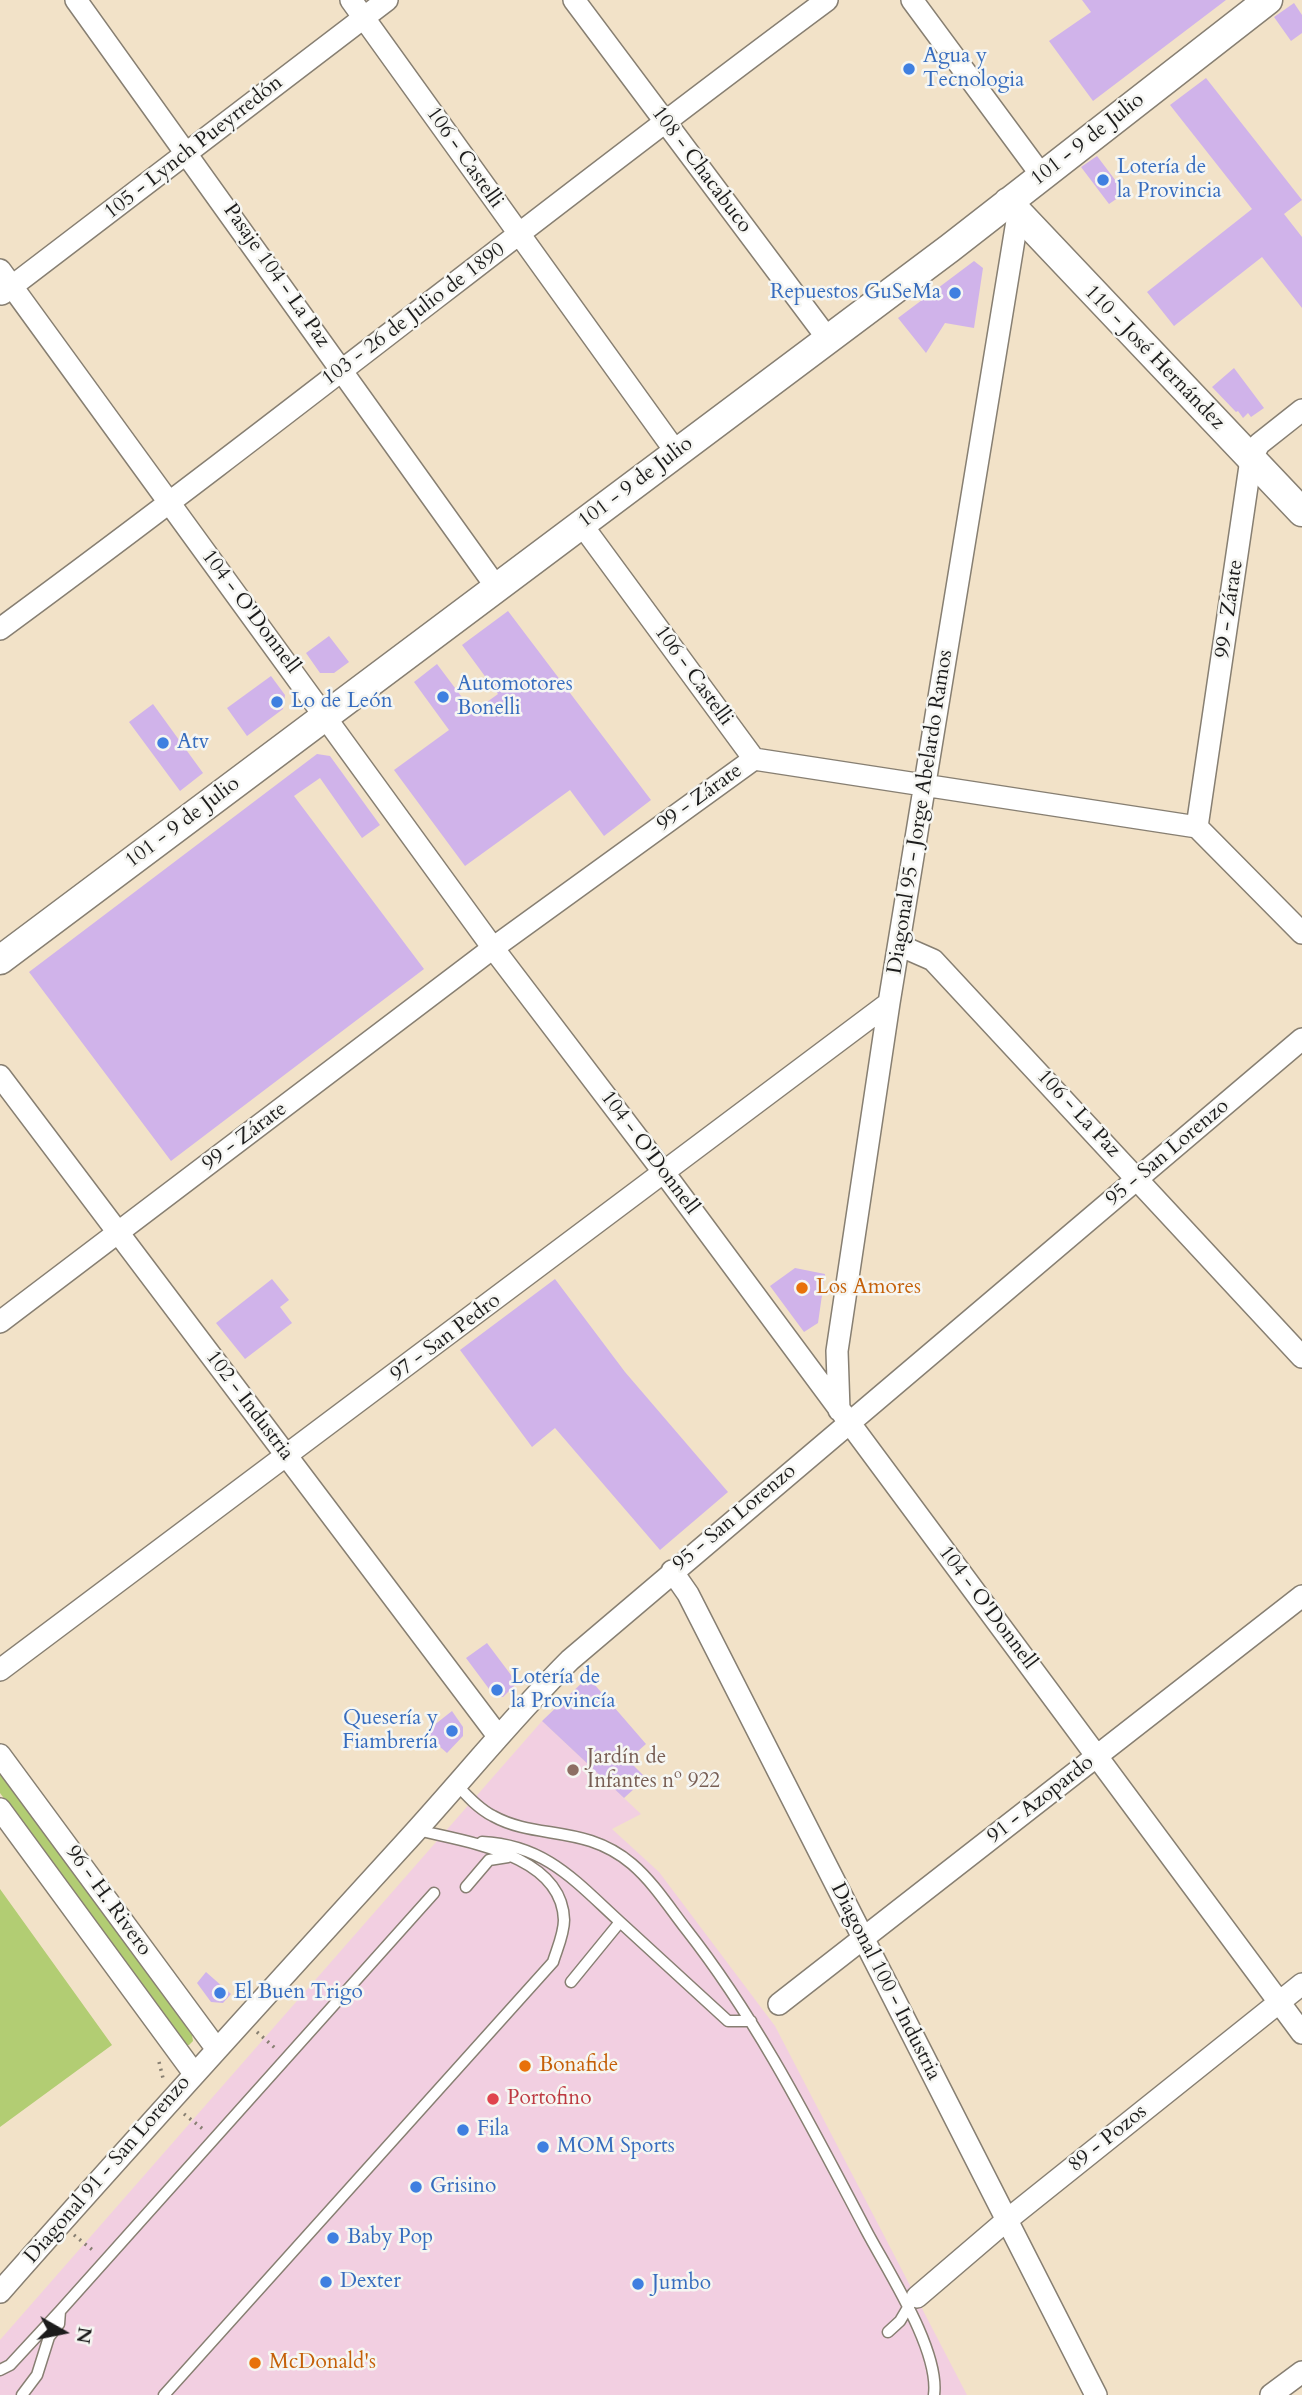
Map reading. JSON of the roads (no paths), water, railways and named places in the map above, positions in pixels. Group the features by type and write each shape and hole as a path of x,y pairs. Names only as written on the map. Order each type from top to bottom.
{"street":[{"name":"Pasaje 104 - La Paz","path":"76,0 189,154 497,588"},
{"name":"105 - Lynch Pueyrredón","path":"4,284 189,154 357,8 387,0"},
{"name":"108 - Chacabuco","path":"574,0 828,339"},
{"name":"103 - 26 de Julio de 1890","path":"0,629 170,504 664,121 827,0"},
{"path":"912,0 1042,176"},
{"name":"101 - 9 de Julio","path":"0,960 828,339 1013,209 1042,176 1268,0"},
{"name":"106 - Castelli","path":"357,8 676,452"},
{"name":"110 - José Hernández","path":"1013,209 1302,512"},
{"name":"Diagonal 95 - Jorge Abelardo Ramos","path":"843,1416 836,1352 889,1003 901,946 1013,209"},
{"name":"104 - O'Donnell","path":"4,284 327,716 493,948 665,1174 1302,2033"},
{"path":"1251,459 1267,436 1302,410"},
{"name":"99 - Zárate","path":"0,1322 493,948 754,759 1198,827 1251,459"},
{"name":"106 - Castelli","path":"582,525 754,759"},
{"path":"1198,827 1302,933"},
{"name":"106 - La Paz","path":"901,946 933,960 1302,1357"},
{"name":"97 - San Pedro","path":"0,1670 665,1174 889,1003"},
{"name":"95 - San Lorenzo","path":"216,2048 569,1660 672,1572 843,1416 1139,1179 1302,1039"},
{"name":"102 - Industria","path":"0,1076 498,1736"},
{"name":"Diagonal 100 - Industria","path":"672,1572 688,1594 1096,2395"},
{"name":"91 - Azopardo","path":"779,2004 1302,1596"},
{"name":"96 - H. Rivero","path":"0,1755 216,2048"},
{"name":"96 - H. Rivero","path":"0,1809 193,2072"},
{"name":"89 - Pozos","path":"912,2302 1007,2220 1302,1984"},
{"name":"Diagonal 91 - San Lorenzo","path":"0,2292 216,2048"},
{"path":"1271,2395 1302,2372"}],"lane":[{"path":"457,1785 493,1816 516,1825 570,1833 600,1844 631,1863 703,1950 751,2021 803,2108 912,2302 930,2361 934,2395"},
{"path":"417,1830 526,1849 548,1858 729,2021 751,2021"},
{"path":"163,2395 553,1962 564,1921 560,1899 548,1882 515,1858 477,1842"},
{"path":"466,1887 489,1860 499,1856 515,1858"},
{"path":"0,2370 10,2365 60,2311 435,1893"},
{"path":"571,1982 620,1922"},
{"path":"888,2332 900,2321 912,2302"},
{"path":"22,2395 37,2375 49,2337 60,2324 60,2311"}],"place":[{"name":"Agua y Tecnologia","path":"909,69"},
{"name":"Lotería de la Provincia","path":"1103,180"},
{"name":"Repuestos GuSeMa","path":"955,293"},
{"name":"Automotores Bonelli","path":"443,697"},
{"name":"Lo de León","path":"277,702"},
{"name":"Atv","path":"163,743"},
{"name":"Los Amores","path":"802,1288"},
{"name":"Lotería de la Provincía","path":"497,1690"},
{"name":"Quesería y Fiambrería","path":"452,1731"},
{"name":"Jardín de Infantes nº 922","path":"573,1770"},
{"name":"El Buen Trigo","path":"220,1993"},
{"name":"Bonafide","path":"525,2066"},
{"name":"Portofino","path":"493,2099"},
{"name":"Fila","path":"463,2130"},
{"name":"MOM Sports","path":"543,2147"},
{"name":"Grisino","path":"416,2187"},
{"name":"Baby Pop","path":"333,2238"},
{"name":"Dexter","path":"326,2282"},
{"name":"Jumbo","path":"638,2284"},
{"name":"McDonald's","path":"255,2363"}]}
